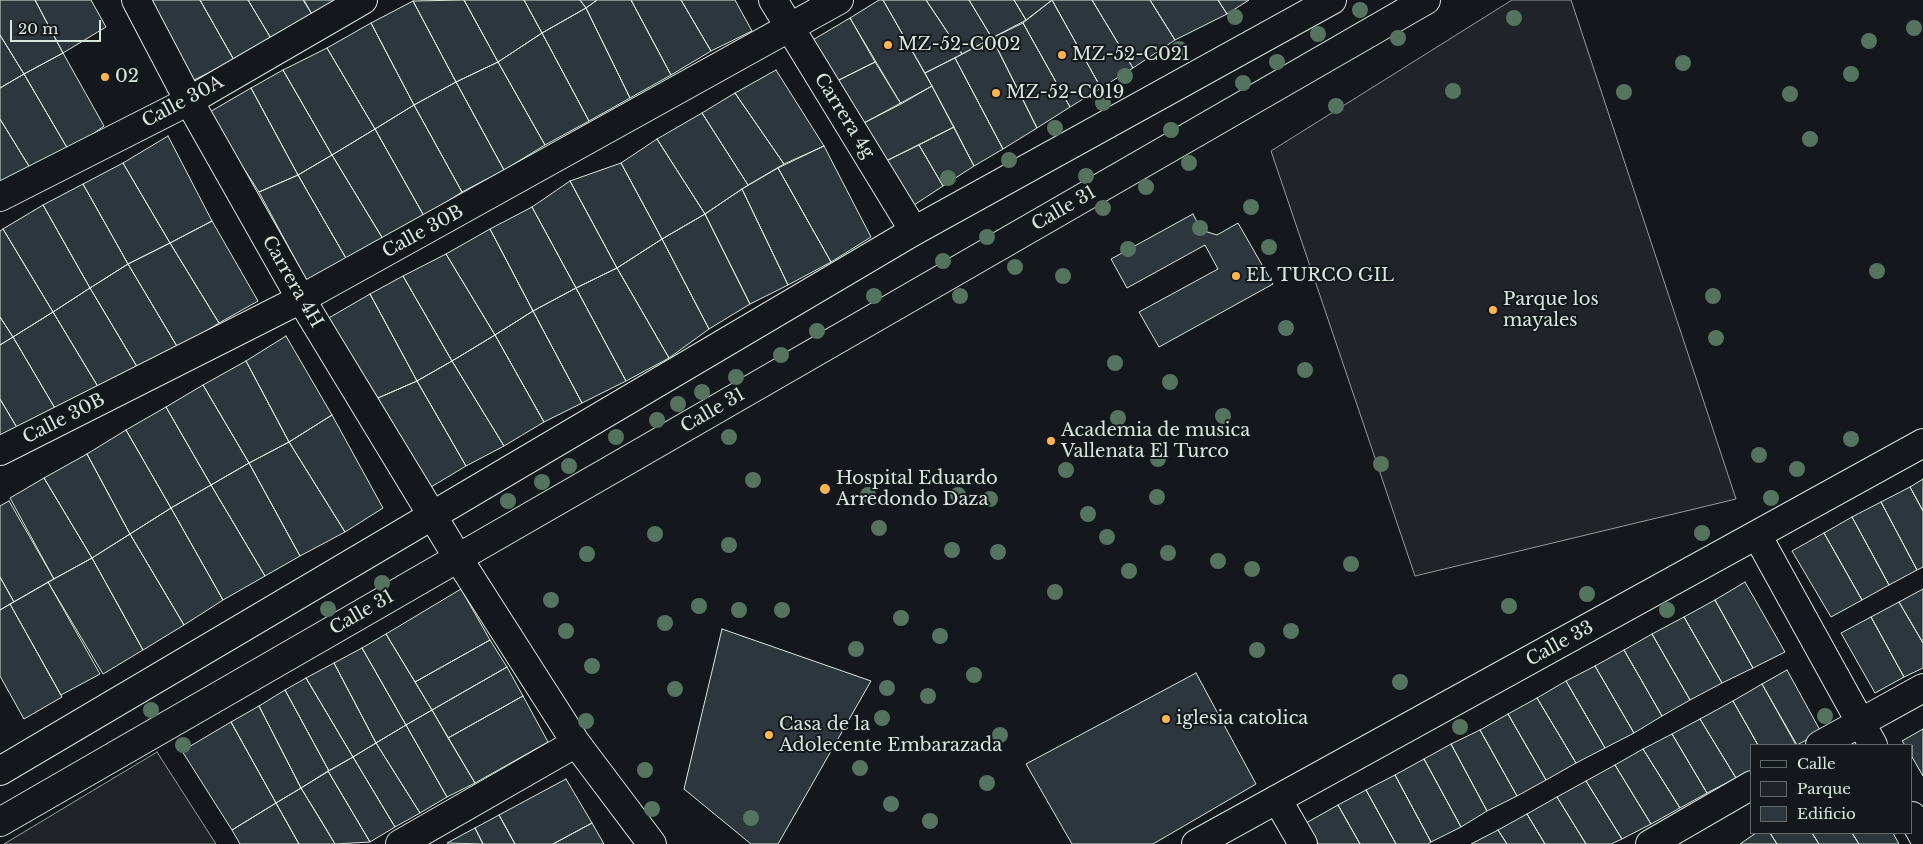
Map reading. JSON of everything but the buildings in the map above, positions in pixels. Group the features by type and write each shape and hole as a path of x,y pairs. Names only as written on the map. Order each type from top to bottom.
{"street":[{"name":"Carrera 4H","path":"136,0 189,100 301,299 458,558 576,743 652,844"},
{"name":"Calle 30A","path":"0,198 189,100 363,0"},
{"name":"Carrera 4g","path":"773,0 914,231"},
{"name":"Calle 30B","path":"0,451 301,299 790,29 839,0"},
{"path":"0,771 432,514 914,231 1332,0"},
{"name":"Calle 31","path":"0,822 1426,0"},
{"name":"Calle 33","path":"1196,844 1923,443"},
{"path":"1757,535 1872,744"},
{"path":"1822,744 1923,688"},
{"path":"400,844 576,743"},
{"path":"1650,844 1750,786"},
{"path":"1278,799 1302,844"},
{"path":"1913,818 1923,836"}],"green space":[{"name":"Parque los mayales","path":"1512,0 1571,0 1736,499 1415,576 1271,151"},
{"path":"157,752 216,844 4,844"}],"place":[{"name":"MZ-52-C002","path":"888,45"},
{"name":"MZ-52-C021","path":"1062,55"},
{"name":"02","path":"105,77"},
{"name":"MZ-52-C019","path":"996,93"},
{"name":"EL TURCO GIL","path":"1236,276"},
{"name":"Parque los mayales","path":"1493,310"},
{"name":"Academia de musica Vallenata El Turco","path":"1051,441"},
{"name":"Hospital Eduardo Arredondo Daza","path":"825,489"},
{"name":"iglesia catolica","path":"1166,719"},
{"name":"Casa de la Adolecente Embarazada","path":"769,735"}]}
